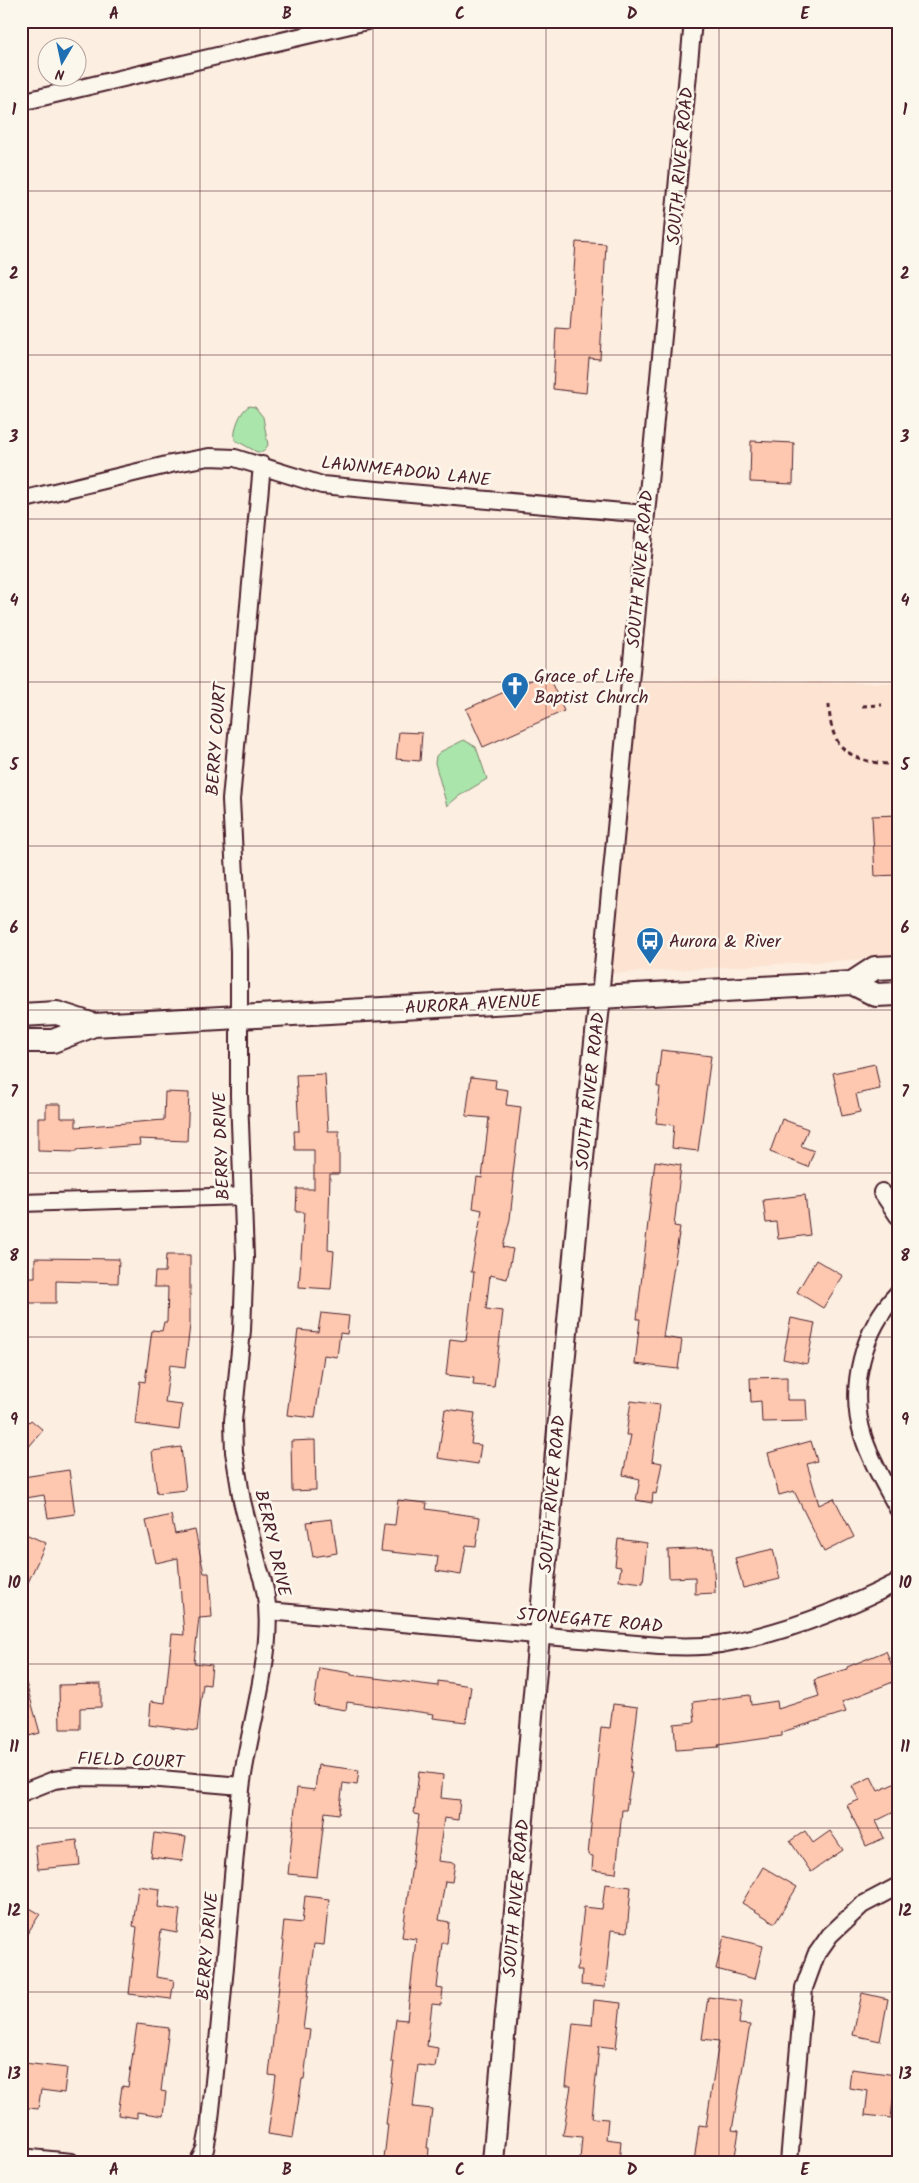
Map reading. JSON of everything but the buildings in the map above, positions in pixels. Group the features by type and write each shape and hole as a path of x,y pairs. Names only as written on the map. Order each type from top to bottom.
{"main road":[{"name":"AURORA AVENUE","path":"852,983 875,968 898,967"},
{"name":"AURORA AVENUE","path":"21,1041 52,1041 94,1025 852,983 876,995 898,994"},
{"name":"AURORA AVENUE","path":"21,1015 57,1012 94,1025"}],"street":[{"path":"21,102 367,21"},
{"name":"SOUTH RIVER ROAD","path":"492,2162 587,1115 600,997 693,21"},
{"name":"LAWNMEADOW LANE","path":"21,500 171,464 209,457 235,458 322,485 645,514"},
{"name":"BERRY COURT","path":"239,1018 239,952 230,800 262,465"},
{"name":"BERRY DRIVE","path":"198,2162 205,2149 209,2128 242,1786 260,1686 268,1611 265,1583 242,1501 234,1452 233,1421 243,1312 245,1257 239,1018"},
{"path":"882,1192 898,1216"},
{"path":"21,1203 243,1196"},
{"path":"898,1293 888,1303 873,1327 863,1354 858,1408 864,1438 898,1510"},
{"name":"STONEGATE ROAD","path":"268,1611 659,1646 720,1644 788,1630 834,1613 898,1582"},
{"name":"FIELD COURT","path":"21,1793 54,1780 77,1777 149,1778 242,1786"},
{"path":"789,2162 804,1988 816,1955 830,1935 862,1905 898,1886"},
{"path":"21,2157 71,2162"}],"path":[{"path":"829,704 832,731 838,743 846,751 862,759 898,765"},
{"path":"862,706 882,705"}],"shaded area":[{"path":"630,680 898,683 898,957 603,974"}],"green space":[{"path":"249,406 255,407 263,417 268,445 263,452 257,452 235,440 238,421"},
{"path":"464,740 476,747 487,779 459,796 447,806 435,763 436,756"}],"place":[{"name":"Grace of Life Baptist Church","path":"515,710"},
{"name":"Aurora & River","path":"650,965"}]}
